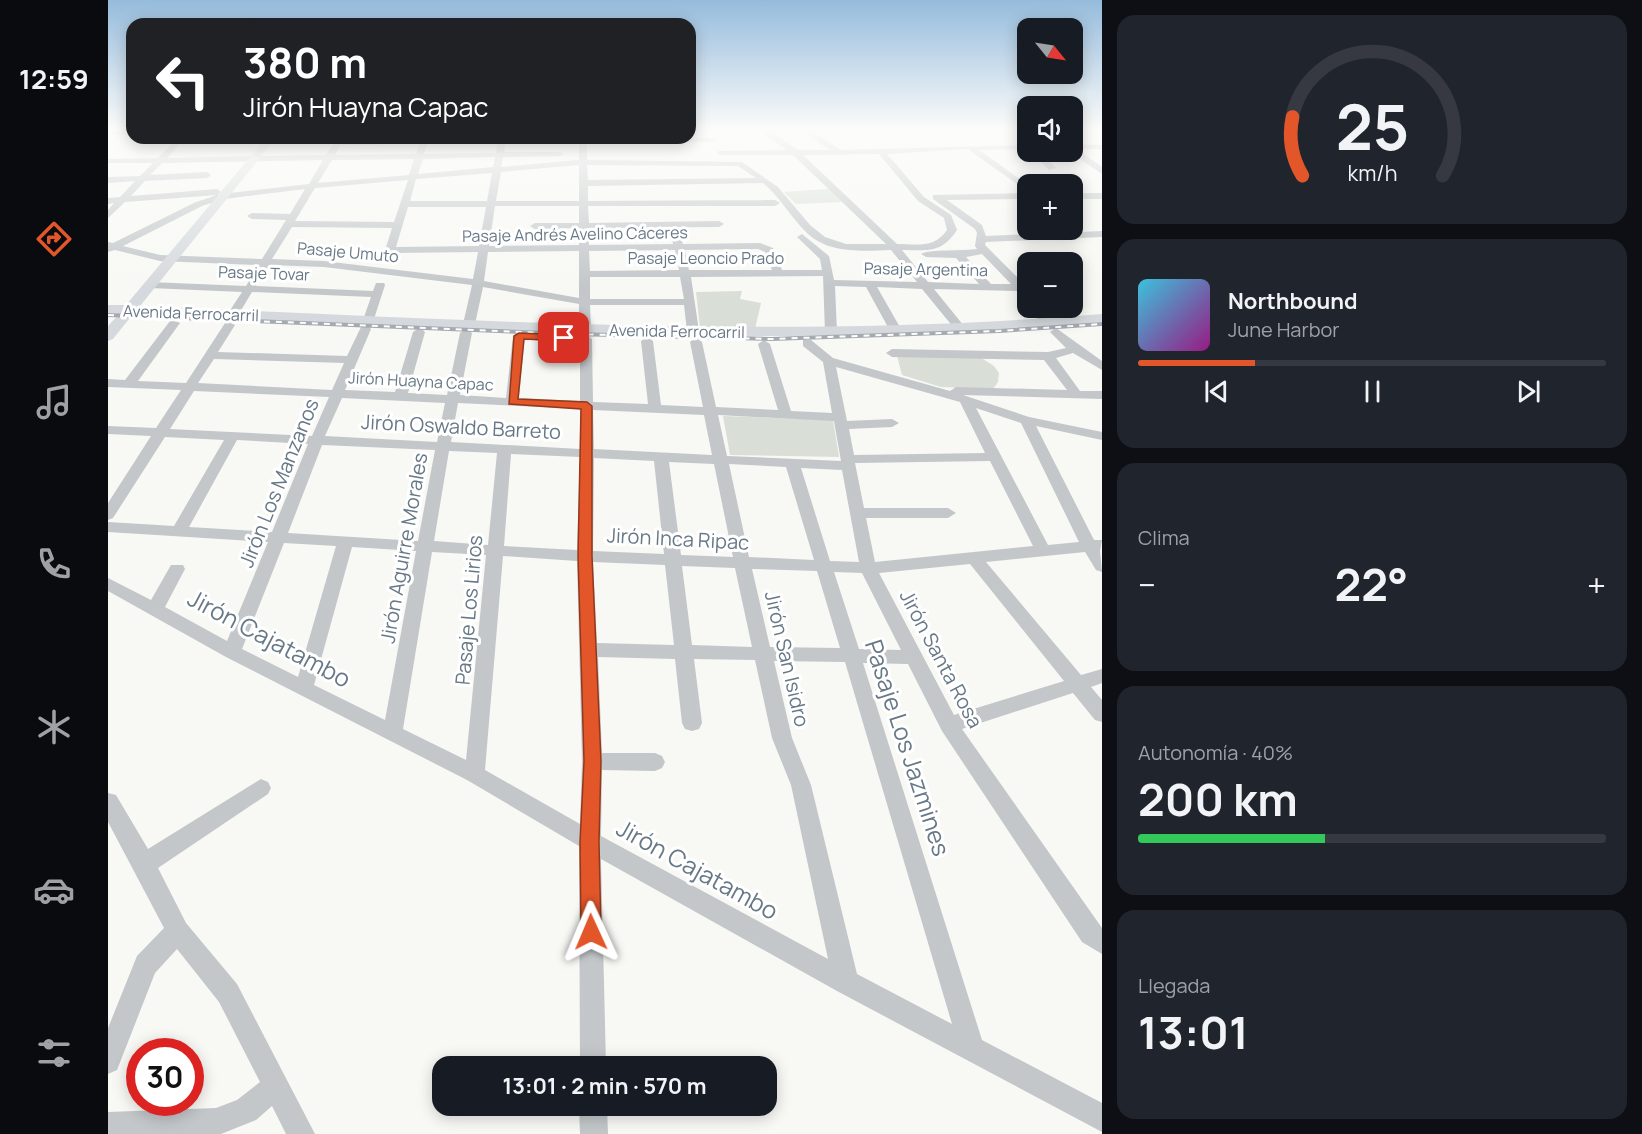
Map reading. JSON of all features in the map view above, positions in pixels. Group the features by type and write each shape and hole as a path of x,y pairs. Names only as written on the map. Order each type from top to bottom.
{"main road":[{"path":"113,319 232,181"},
{"path":"113,319 150,285 166,258"},
{"name":"Avenida Ferrocarril","path":"113,319 231,320 694,337 764,344 892,341 1051,327 1102,318"},
{"name":"Avenida Ferrocarril","path":"113,319 174,323 231,320"},
{"name":"Avenida Ferrocarril","path":"367,325 420,332 468,329 519,336 585,334 647,341 831,332 892,341 958,326 1102,328"}],"street":[{"path":"108,215 140,181"},
{"path":"108,515 210,355 315,181"},
{"path":"108,201 219,197 390,181"},
{"name":"Jirón Los Manzanos","path":"232,652 317,440 367,325 411,181"},
{"name":"Jirón Aguirre Morales","path":"392,734 443,446 478,283 494,181"},
{"path":"593,1056 590,842 592,761 585,556 587,406 583,183 729,181"},
{"path":"759,181 790,206 810,231 823,241 837,245 958,255 985,251"},
{"path":"759,181 797,232 825,258 829,278 831,332"},
{"path":"825,181 896,250 958,326"},
{"path":"896,250 937,246 946,240 952,230 952,223 948,217 921,199 904,181"},
{"name":"Jirón San Isidro","path":"665,183 694,337 722,459 742,563 782,738 801,785 846,982"},
{"path":"927,188 936,197 979,227 982,233 980,246 1017,284"},
{"path":"936,197 1017,196"},
{"path":"1083,196 1102,196"},
{"path":"108,256 113,247 219,197"},
{"path":"405,204 775,203"},
{"path":"252,216 398,225"},
{"path":"535,226 719,224"},
{"path":"1083,227 1097,235 1102,242"},
{"path":"982,240 1097,235"},
{"name":"Pasaje Andrés Avelino Cáceres","path":"390,250 760,246 770,250 778,273"},
{"name":"Pasaje Umuto","path":"113,247 166,258 324,264 478,283 585,302 689,302"},
{"path":"958,255 988,287"},
{"name":"Pasaje Leoncio Prado","path":"585,274 778,273 829,278"},
{"name":"Pasaje Argentina","path":"829,278 870,284 988,287 1017,291"},
{"path":"870,284 892,341 897,379"},
{"name":"Pasaje Tovar","path":"150,285 377,294"},
{"path":"1043,318 1075,349 1102,366"},
{"path":"129,384 174,323"},
{"path":"400,397 420,332"},
{"path":"512,402 519,336"},
{"path":"647,341 655,409"},
{"path":"892,341 1048,356 1075,349"},
{"path":"807,343 829,361 938,391 1026,420 1102,436"},
{"path":"764,344 786,415"},
{"path":"210,355 352,360"},
{"path":"1048,356 1076,394"},
{"name":"Jirón Santa Rosa","path":"829,361 867,568 949,725 1064,897 1090,934 1100,941"},
{"name":"Jirón Huayna Capac","path":"108,382 786,415 840,421 892,423"},
{"path":"938,391 1102,395"},
{"path":"965,400 1043,550"},
{"path":"1026,420 1095,546 1102,566"},
{"name":"Jirón Oswaldo Barreto","path":"108,430 792,463 995,457"},
{"path":"179,531 233,436"},
{"name":"Pasaje Los Lirios","path":"474,774 504,449"},
{"path":"661,456 686,652 692,723"},
{"name":"Pasaje Los Jazmines","path":"792,463 851,657 891,778 972,1049"},
{"path":"857,513 948,513"},
{"name":"Jirón Inca Ripac","path":"108,527 585,556 867,568 1095,546"},
{"path":"304,687 346,541"},
{"path":"974,558 1102,714"},
{"path":"155,609 177,569"},
{"name":"Jirón Cajatambo","path":"108,584 232,652 474,774 590,842 1102,1118"},
{"path":"590,650 914,657"},
{"path":"949,725 1102,676"},
{"path":"592,761 655,762"},
{"path":"144,864 261,788"},
{"path":"108,802 144,864 178,932 228,993 301,1134"},
{"path":"108,1061 146,965 178,932"},
{"path":"108,1126 216,1122 246,1110 276,1086"},
{"path":"593,1116 594,1134"}],"shaded area":[{"path":"828,189 842,202 796,204 784,192"},
{"path":"742,291 740,299 761,303 755,329 700,328 696,292"},
{"path":"897,356 980,357 994,366 999,373 998,382 993,389 941,387 902,375"},
{"path":"723,416 833,420 839,457 730,455"}],"railway":[{"path":"108,315 572,334 771,339 999,331 1102,324"}],"route":[{"path":"564,338 519,336 512,402 587,406 585,556 592,761 591,932"}]}
